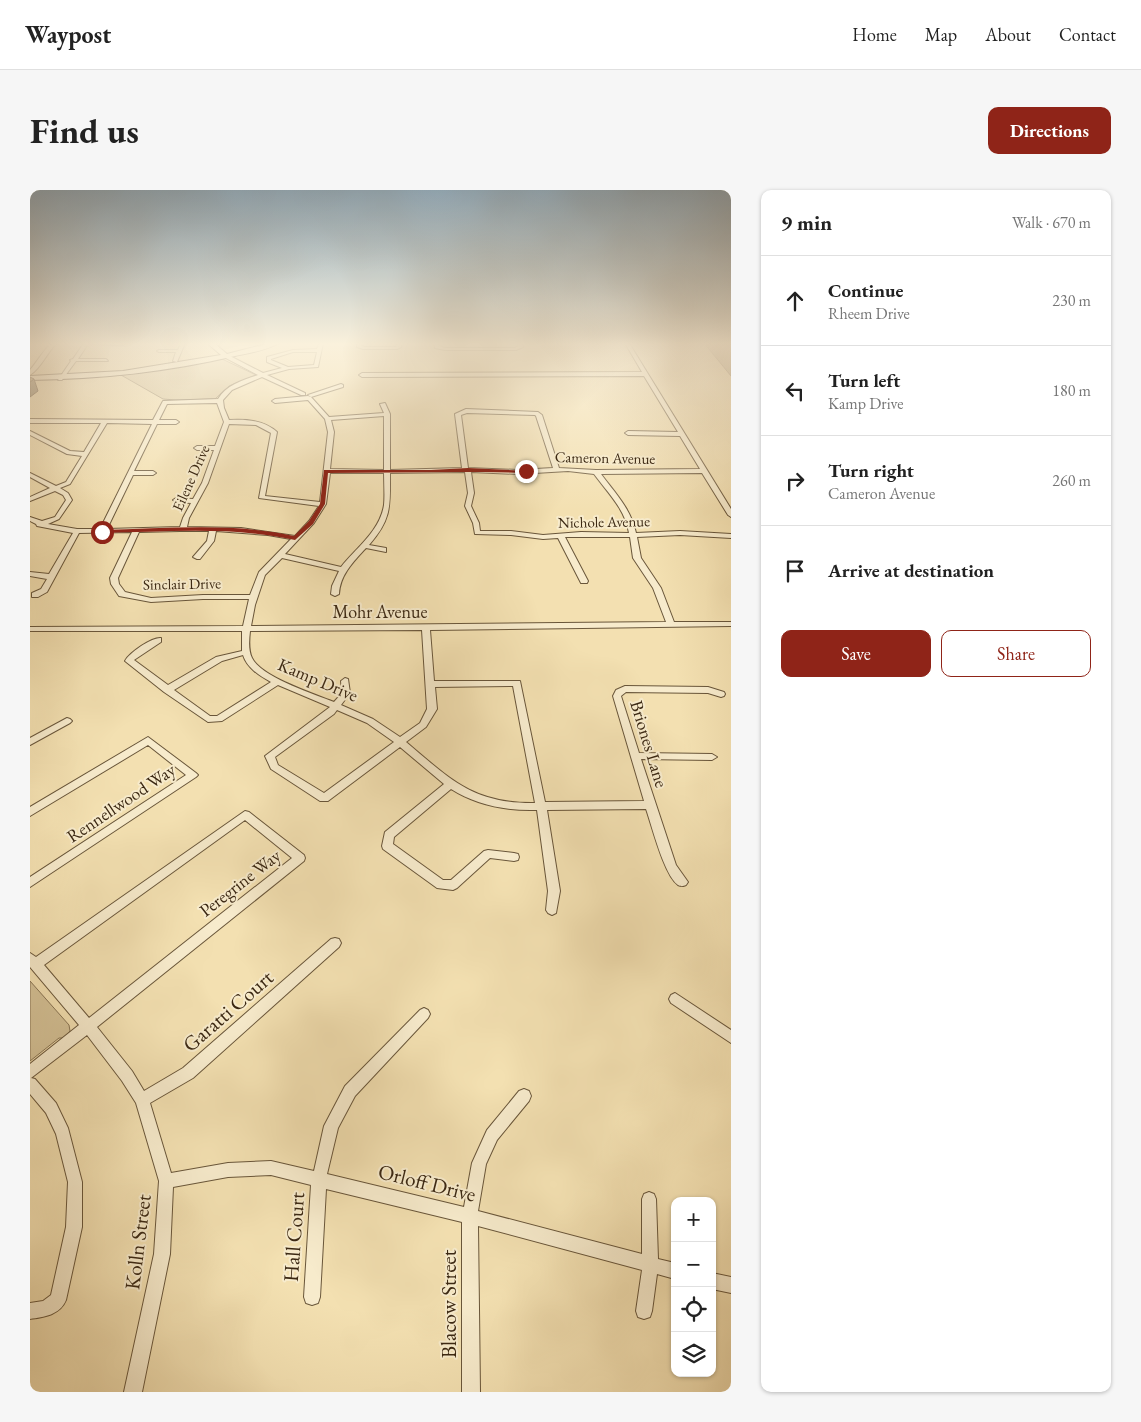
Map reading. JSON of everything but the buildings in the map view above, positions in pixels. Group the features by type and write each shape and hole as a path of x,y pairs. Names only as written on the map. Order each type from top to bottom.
{"street":[{"path":"275,401 287,399"},
{"path":"167,690 219,659 246,652 247,628 253,597 262,574 312,522 323,504 330,432 328,419 309,399"},
{"path":"661,399 731,515"},
{"path":"102,532 165,402 219,401 227,422 257,423 267,426 274,432 261,497 304,504 323,504"},
{"path":"335,594 334,586 338,577 365,546 383,520 387,506 387,414 383,404"},
{"path":"467,470 458,414 466,411 536,413 539,415 556,469"},
{"path":"328,419 387,414"},
{"path":"30,421 176,422"},
{"path":"30,499 68,483 105,422"},
{"name":"Eilene Drive","path":"183,530 186,518 205,483 227,422"},
{"path":"30,433 69,453 85,454"},
{"path":"628,433 682,434"},
{"path":"197,448 218,448"},
{"name":"Cameron Avenue","path":"326,471 467,470 518,472 556,469 596,472 703,471"},
{"name":"Nichole Avenue","path":"467,470 471,493 468,506 476,523 477,533 561,536 581,534 633,536 696,533 731,536"},
{"path":"596,472 626,511 637,558 658,588 671,624"},
{"path":"130,473 153,473"},
{"path":"30,475 66,494 69,500 58,518 30,528"},
{"path":"176,500 195,501"},
{"path":"30,519 40,525 77,531 249,530 295,538"},
{"path":"197,557 210,541 213,529"},
{"path":"35,595 44,590 77,531"},
{"name":"Sinclair Drive","path":"136,531 114,578 115,584 122,594 151,600 253,597"},
{"path":"561,536 584,581"},
{"path":"365,546 383,550"},
{"path":"279,555 343,570"},
{"path":"30,574 52,577"},
{"name":"Mohr Avenue","path":"30,628 426,628 731,624"},
{"path":"345,681 346,692 332,712 270,756 274,767 324,798 423,725 432,709 426,628"},
{"path":"158,640 130,657 129,661 208,719 219,719 277,682"},
{"name":"Kamp Drive","path":"246,652 249,661 258,671 277,682 337,704 370,721 400,741 451,784 473,796 508,806 650,805"},
{"path":"430,684 517,683 541,806 554,891 552,910"},
{"name":"Briones Lane","path":"682,882 671,866 650,805 617,696 618,692 626,689 708,690 722,694"},
{"path":"30,742 66,721"},
{"name":"Rennellwood Way","path":"30,812 148,740 193,775 30,883"},
{"path":"636,756 712,757"},
{"path":"451,784 389,835 387,846 441,886 453,886 488,854 514,857"},
{"name":"Peregrine Way","path":"33,961 245,816 300,858 88,1026"},
{"name":"Garatti Court","path":"142,1100 188,1073 335,943"},
{"name":"Kolln Street","path":"33,961 88,1026 127,1076 142,1100 166,1181 162,1254 133,1392"},
{"path":"675,999 731,1037"},
{"name":"Hall Court","path":"312,1297 319,1178 331,1126 350,1091 424,1014"},
{"path":"30,1072 88,1026"},
{"path":"30,1084 51,1108 63,1133 75,1182 74,1228 58,1300 46,1309 30,1312"},
{"name":"Blacow Street","path":"471,1392 470,1216 478,1163 492,1135 524,1096"},
{"name":"Orloff Drive","path":"166,1181 228,1170 270,1168 319,1178 470,1216 671,1270"},
{"path":"644,1310 650,1265 649,1199"},
{"path":"716,1282 731,1285"}],"shaded area":[{"path":"164,399 211,399 176,400"},
{"path":"30,981 69,1025 70,1031 65,1038 59,1038 30,1061"}],"route":[{"path":"102,532 232,529 272,533 295,538 312,522 323,504 326,471 526,471"}]}
